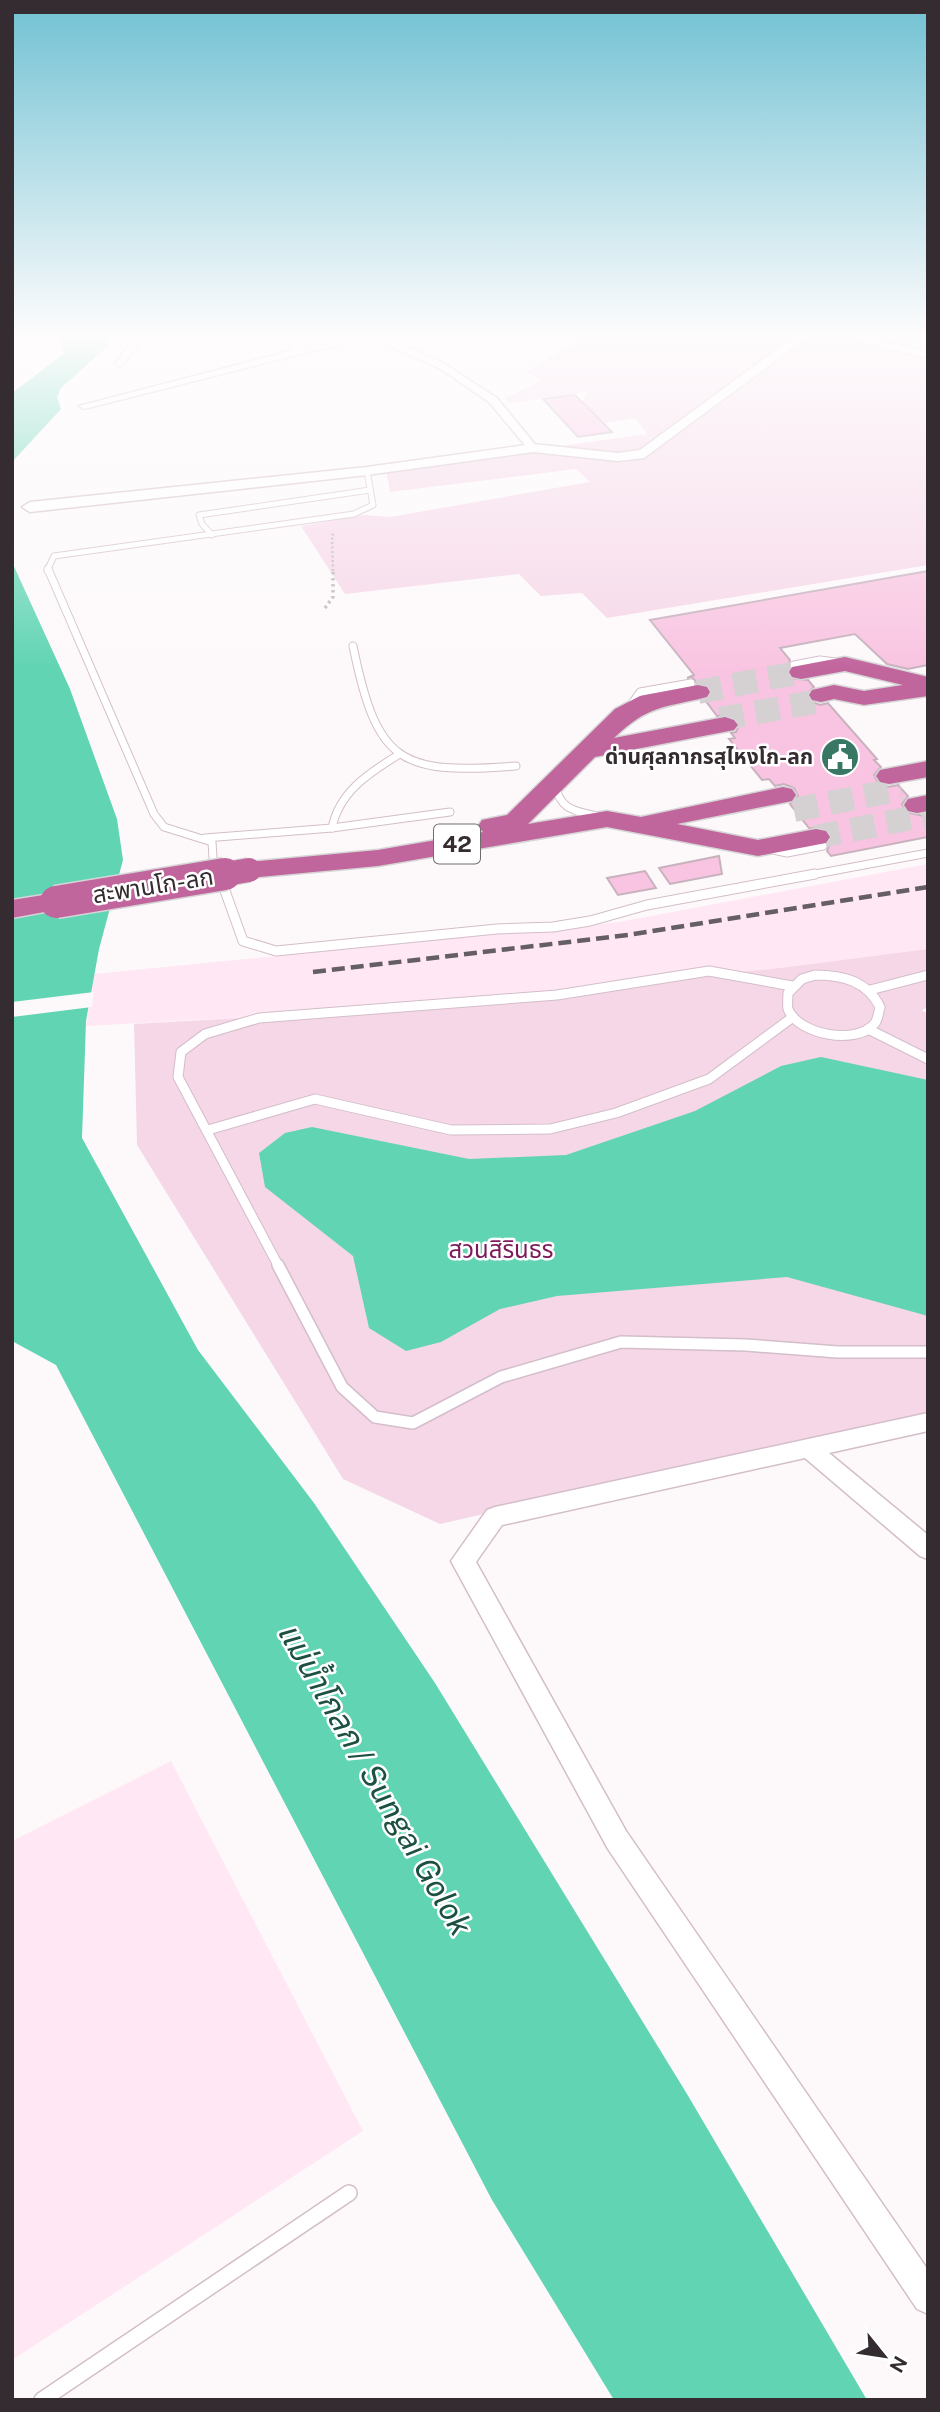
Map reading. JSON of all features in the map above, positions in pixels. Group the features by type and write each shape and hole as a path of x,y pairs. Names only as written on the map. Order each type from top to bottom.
{"highway":[{"path":"825,689 845,664 928,687"},
{"path":"825,689 871,670"},
{"path":"825,689 928,687"},
{"path":"587,751 709,705"},
{"name":"42","path":"262,869 516,821 624,714 709,705"},
{"name":"42","path":"587,751 620,736 691,725 709,705"},
{"path":"912,798 928,769"},
{"path":"912,798 916,787 928,777"},
{"name":"42","path":"262,869 378,858 607,818 639,824 802,819"},
{"name":"42","path":"639,824 802,819"},
{"name":"42","path":"719,822 758,848 802,819"},
{"name":"สะพานโก-ลก","path":"12,909 262,869"}],"street":[{"path":"30,507 367,471 533,448 618,457 644,454 655,446"},
{"path":"928,1422 495,1517 463,1561 617,1840 928,2298"},
{"path":"809,1449 928,1549"}],"lane":[{"path":"367,471 373,505 354,514 54,556 47,570 159,822 173,830 212,842 213,858 243,941 276,951 497,929 553,927 590,921 647,905 928,853"},
{"path":"212,535 202,524 199,515 370,490"},
{"path":"353,646 369,713 382,737 398,755 421,767 465,769 516,766"},
{"path":"332,828 348,794 365,775 398,755"},
{"path":"554,784 559,801 571,809 607,818"},
{"path":"205,838 332,828 450,812"},
{"path":"792,986 709,971 557,995 259,1018 205,1034 181,1052 178,1077 208,1129 342,1387 375,1417 413,1423 501,1377 621,1342 746,1345 838,1352 928,1352"},
{"path":"830,975 859,982 870,990 880,1007 880,1015 868,1029 856,1034 829,1035 815,1031 793,1017 786,1001 792,986 802,979 830,975"},
{"path":"870,990 928,975"},
{"path":"208,1129 315,1099 451,1130 550,1129 616,1113 709,1079 793,1017"},
{"path":"868,1029 928,1059"},
{"path":"42,2400 349,2193"}],"path":[{"path":"325,608 333,597 332,535 344,530"}],"shaded area":[{"path":"928,864 928,949 779,968 357,1011 86,1026 94,974 619,922"},
{"path":"171,1761 363,2131 12,2360 12,1841"}],"green space":[{"path":"563,446 928,446 928,565 607,618 582,593 541,596 519,574 345,594 301,526 364,515 390,517 590,482 576,469 390,492 386,470"},
{"name":"สวนสิรินธร","path":"928,949 928,1007 922,1010 928,1014 928,1412 440,1524 343,1479 137,1145 134,1024 357,1011 779,968"}],"water":[{"path":"12,446 27,446 12,462"},
{"name":"แม่น้ำโกลก / Sungai Golok","path":"12,562 70,689 117,819 123,860 99,949 86,1021 82,1138 198,1350 314,1503 435,1683 687,2094 867,2400 614,2400 492,2200 56,1365 12,1341"},
{"path":"821,1057 928,1080 928,1316 787,1277 557,1296 500,1309 441,1342 406,1351 369,1328 353,1256 265,1187 259,1153 285,1133 312,1127 469,1159 566,1155 695,1111 781,1066"}],"pier":[{"path":"94,992 92,1007 12,1017 12,1002"}],"building":[{"path":"928,571 928,665 908,669 887,664 855,634 780,648 790,660 787,671 790,678 808,680 814,687 807,694 810,701 820,705 828,703 877,759 874,760 881,767 874,775 878,783 888,787 898,785 908,796 902,804 906,812 928,817 928,837 831,856 827,851 832,838 828,830 809,828 790,804 798,796 794,788 784,784 775,786 769,779 762,780 729,739 735,738 731,733 736,732 740,723 726,715 717,716 705,700 712,693 709,686 697,683 692,677 687,678 694,675 650,620"},
{"path":"719,856 722,874 670,884 659,868"},
{"path":"645,871 656,888 618,895 607,878"}],"tunnel":[{"path":"698,692 801,672"},
{"path":"720,719 825,700"},
{"path":"794,810 901,789"},
{"path":"816,837 926,815"}],"railway":[{"path":"313,972 628,935 928,887"}],"place":[{"name":"ด่านศุลกากรสุไหงโก-ลก","path":"840,757"}]}
